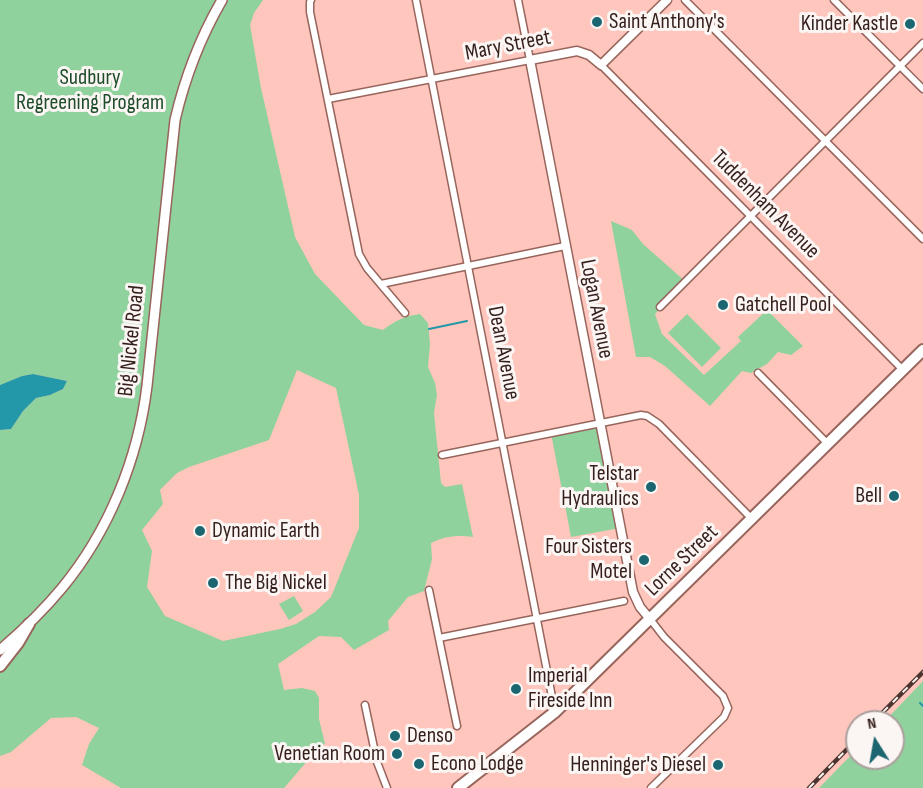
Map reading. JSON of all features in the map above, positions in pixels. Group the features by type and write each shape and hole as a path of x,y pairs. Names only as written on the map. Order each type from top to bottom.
{"main road":[{"name":"Big Nickel Road","path":"0,650 29,624 61,589 90,548 117,497 133,454 147,386 175,120 181,92 196,51 222,0"},
{"name":"Lorne Street","path":"458,788 506,753 555,712 923,350"},
{"path":"0,666 29,624"}],"street":[{"name":"Dean Avenue","path":"416,0 555,712"},
{"name":"Logan Avenue","path":"518,0 633,592 640,607 650,619"},
{"path":"601,65 667,0"},
{"path":"685,0 923,239"},
{"path":"834,0 923,89"},
{"path":"311,1 359,254 367,268 405,313"},
{"path":"660,307 923,43"},
{"name":"Mary Street","path":"328,99 577,51 589,55 601,65"},
{"name":"Tuddenham Avenue","path":"601,65 903,370"},
{"path":"381,284 566,246"},
{"path":"758,373 828,444"},
{"path":"442,455 642,415 652,418 752,520"},
{"path":"429,590 458,726"},
{"path":"439,638 624,601"},
{"path":"650,619 664,637 723,696 728,708 724,717 651,788"},
{"path":"365,705 377,762 387,788"}],"green space":[{"name":"Sudbury Regreening Program","path":"0,0 263,0 254,13 250,25 261,88 295,237 315,274 364,325 383,330 400,319 420,314 428,323 430,344 428,367 437,395 434,413 441,483 445,487 462,484 473,537 451,537 431,543 432,559 424,591 408,597 388,621 389,630 354,650 341,637 319,636 278,664 284,690 302,688 315,691 319,698 319,719 325,744 320,746 284,788 121,788 82,765 89,744 99,728 76,717 51,718 11,752 0,756 0,430 11,429 23,411 36,398 63,389 67,381 33,374 0,385","holes":["297,370 336,388 359,495 359,528 331,597 315,612 296,624 223,641 165,616 147,587 152,551 142,530 163,504 160,490 177,473 189,467 269,440"]},
{"path":"611,221 632,230 643,244 686,282 655,314 662,334 704,375 741,341 738,337 767,310 803,346 791,355 778,352 767,364 751,373 742,371 710,406 665,366 650,357 636,357"},
{"path":"687,314 721,348 702,367 668,333"},
{"path":"599,423 620,528 571,537 551,433"},
{"path":"294,596 303,611 289,620 279,604"},
{"path":"923,681 923,788 819,788 845,761 845,770 905,770 905,710 895,710"}],"water":[{"path":"33,374 67,381 63,389 36,398 23,411 11,429 0,430 0,385"}],"waterway":[{"path":"429,329 467,321"},
{"path":"920,703 923,706"}],"railway":[{"path":"885,710 923,672"},
{"path":"809,788 845,751"}],"place":[{"name":"Saint Anthony's","path":"597,22"},
{"name":"Kinder Kastle","path":"910,24"},
{"name":"Gatchell Pool","path":"723,305"},
{"name":"Telstar Hydraulics","path":"651,487"},
{"name":"Bell","path":"894,496"},
{"name":"Dynamic Earth","path":"200,531"},
{"name":"Four Sisters Motel","path":"644,560"},
{"name":"The Big Nickel","path":"213,583"},
{"name":"Imperial Fireside Inn","path":"516,689"},
{"name":"Denso","path":"395,736"},
{"name":"Venetian Room","path":"397,754"},
{"name":"Econo Lodge","path":"419,764"},
{"name":"Henninger's Diesel","path":"718,765"}]}
